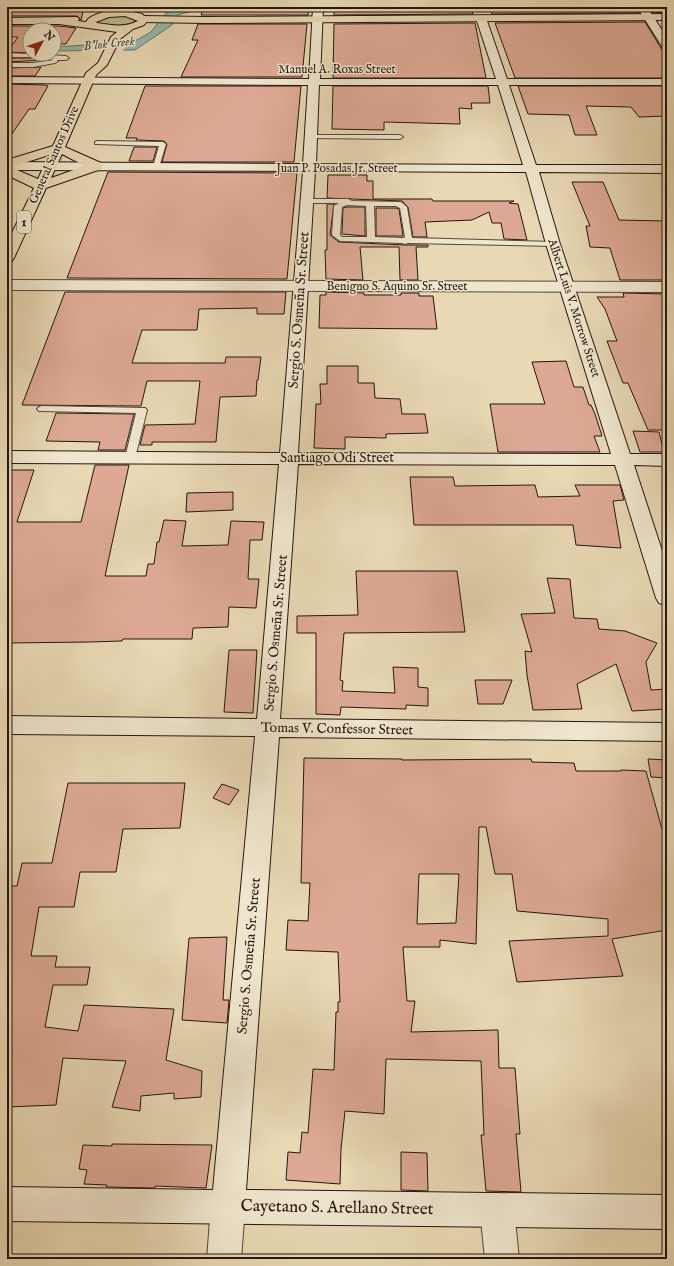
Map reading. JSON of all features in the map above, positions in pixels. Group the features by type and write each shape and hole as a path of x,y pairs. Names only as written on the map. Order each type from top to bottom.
{"main road":[{"path":"99,24 113,7"},
{"name":"1","path":"7,21 59,21 99,24 111,29 129,28 138,16 118,13 99,24"},
{"path":"138,16 156,21 667,17"},
{"name":"General Santos Drive","path":"89,77 102,65 112,42 129,28"},
{"name":"General Santos Drive","path":"7,258 50,167 89,77 90,65 93,58"},
{"path":"7,165 58,148 96,166"},
{"path":"7,170 40,186 96,166"}],"street":[{"name":"Sergio S. Osmeña Sr. Street","path":"224,1259 268,728 307,201 318,7"},
{"path":"642,7 667,46"},
{"name":"Albert Luis V. Morrow Street","path":"481,18 531,168 566,286 667,598"},
{"name":"Manuel A. Roxas Street","path":"7,80 89,77 313,82 667,82"},
{"name":"Juan P. Posadas Jr. Street","path":"7,165 50,167 667,169"},
{"name":"Benigno S. Aquino Sr. Street","path":"7,285 667,287"},
{"name":"Santiago Odi Street","path":"7,457 667,460"},
{"name":"Tomas V. Confessor Street","path":"7,725 667,732"},
{"name":"Cayetano S. Arellano Street","path":"7,1204 667,1212"},
{"path":"497,1210 502,1259"}],"lane":[{"path":"7,55 38,55 65,59 33,65 7,65"},
{"path":"311,136 400,137"},
{"path":"97,143 163,144 156,167"},
{"path":"307,201 394,203 403,207 409,237 405,242"},
{"path":"394,203 346,203 338,206 336,235 340,239 405,242 553,244"},
{"path":"370,203 371,240"},
{"path":"42,409 142,410 130,458"}],"green space":[{"path":"127,16 135,19 135,21 131,24 116,27 98,23 98,20 106,17"}],"water":[{"name":"B'lok Creek","path":"191,7 208,7 177,15 172,25 135,50 62,51 62,46 133,42 151,32 166,13"}],"pier":[{"path":"87,42 127,43 122,53 81,53"}],"building":[{"path":"66,7 84,7 81,20 77,16 7,16 7,8 66,9"},
{"path":"204,7 309,7 308,15 201,15"},
{"path":"334,7 472,7 473,14 334,15"},
{"path":"490,7 636,7 639,13 492,14"},
{"path":"649,7 667,7 667,12 652,13"},
{"path":"645,22 667,58 667,78 515,78 495,23"},
{"path":"475,23 486,78 333,78 334,24"},
{"path":"198,24 307,24 302,77 181,77 198,40 192,40"},
{"path":"7,26 22,26 22,53 7,52 18,37 7,37"},
{"path":"62,26 76,28 66,44 62,44"},
{"path":"7,58 22,58 22,61 7,62"},
{"path":"41,67 35,76 7,76 7,68"},
{"path":"7,84 48,86 35,109 29,109 7,141"},
{"path":"145,86 301,86 294,162 162,162 167,144 164,141 136,140 137,138 126,138"},
{"path":"333,86 488,86 490,103 471,103 472,109 459,108 460,124 384,122 384,130 332,129"},
{"path":"518,86 667,86 667,116 639,117 631,107 586,106 597,135 575,135 569,115 528,114"},
{"path":"134,147 157,147 153,161 129,161"},
{"path":"108,172 297,173 287,279 67,278"},
{"path":"328,175 367,175 367,181 373,181 373,199 514,201 509,203 518,204 527,240 504,239 501,223 492,223 489,212 472,220 425,222 427,237 413,237 408,207 402,201 327,198"},
{"path":"572,182 603,182 619,220 667,221 667,280 620,280 610,248 590,247 586,226 590,226"},
{"path":"327,204 334,204 330,235 339,242 428,245 428,247 416,247 418,280 400,280 399,247 360,247 363,280 326,279 325,250 327,250"},
{"path":"365,207 365,236 342,234 343,208"},
{"path":"376,208 399,209 403,236 376,236"},
{"path":"65,292 286,292 284,314 257,314 257,308 199,309 197,330 142,330 132,363 225,363 226,357 261,357 256,396 220,397 216,442 152,442 152,445 140,445 145,425 195,424 200,381 147,381 141,406 22,405"},
{"path":"326,292 364,293 364,295 401,295 401,293 419,293 419,296 433,296 437,329 319,328 320,295 326,295"},
{"path":"623,293 667,294 667,430 648,430 628,383 623,383 607,341 617,341 605,309 597,297 624,297"},
{"path":"566,361 574,387 583,387 589,405 591,405 595,414 602,436 594,436 600,452 498,452 490,404 545,404 532,362"},
{"path":"327,366 358,366 358,383 374,383 375,398 400,399 402,414 425,414 428,433 386,434 386,438 345,437 345,449 314,448 316,404 321,404 320,384 327,384"},
{"path":"56,413 134,414 125,450 98,450 100,442 46,441"},
{"path":"633,431 659,432 664,452 640,452"},
{"path":"95,465 129,465 105,576 146,576 148,564 154,564 157,542 159,542 164,520 186,521 182,546 228,545 231,521 264,522 262,540 250,540 248,579 259,579 256,608 229,607 228,627 193,628 192,639 123,639 122,641 7,643 7,470 34,470 17,522 81,522"},
{"path":"410,477 453,477 455,486 535,485 538,497 580,496 575,485 620,485 624,500 613,501 621,548 576,545 573,525 414,525"},
{"path":"233,492 233,510 186,512 187,493"},
{"path":"356,571 457,571 465,632 344,633 340,680 343,681 342,691 395,693 393,667 418,668 418,687 428,688 428,706 406,705 406,709 341,707 340,715 316,714 316,633 297,633 297,616 358,615"},
{"path":"547,578 570,579 574,618 597,619 599,629 625,631 657,643 646,662 651,690 667,689 667,709 632,711 616,664 577,684 582,709 533,710 527,675 525,651 532,652 521,614 555,613"},
{"path":"229,650 257,650 253,713 224,712"},
{"path":"475,680 512,680 503,704 478,704"},
{"path":"304,758 402,760 531,759 532,762 574,763 576,771 646,771 662,829 667,831 667,930 612,939 623,976 517,982 509,941 608,936 608,919 517,911 512,874 495,874 486,827 479,827 476,944 440,940 440,947 403,947 407,1001 415,1001 411,1032 498,1030 499,1068 515,1068 520,1134 516,1134 521,1192 486,1191 481,1135 484,1135 481,1061 386,1059 384,1114 345,1111 341,1149 340,1184 286,1180 288,1152 300,1153 302,1132 308,1133 313,1069 334,1070 336,1012 338,1012 338,1002 340,1002 338,952 286,950 288,920 308,921 310,883 301,883","holes":["419,874 459,874 456,923 417,924"]},
{"path":"648,759 667,760 667,778 651,777"},
{"path":"68,783 185,783 180,828 123,829 116,872 80,872 74,907 39,907 31,956 57,956 55,967 90,967 87,985 53,985 45,1027 78,1031 84,1005 174,1009 166,1060 202,1071 201,1097 174,1099 174,1093 141,1096 140,1111 112,1107 126,1061 63,1058 56,1105 7,1107 7,1075 12,1052 7,1052 7,1028 12,1008 7,1008 7,886 17,886 22,863 52,863"},
{"path":"222,784 239,790 229,805 213,798"},
{"path":"227,937 223,1000 229,1000 227,1023 182,1020 189,938"},
{"path":"112,1144 212,1145 206,1188 155,1186 155,1188 106,1187 107,1185 84,1184 87,1170 79,1169 83,1145 112,1146"},
{"path":"401,1152 427,1153 428,1191 401,1190"}]}
